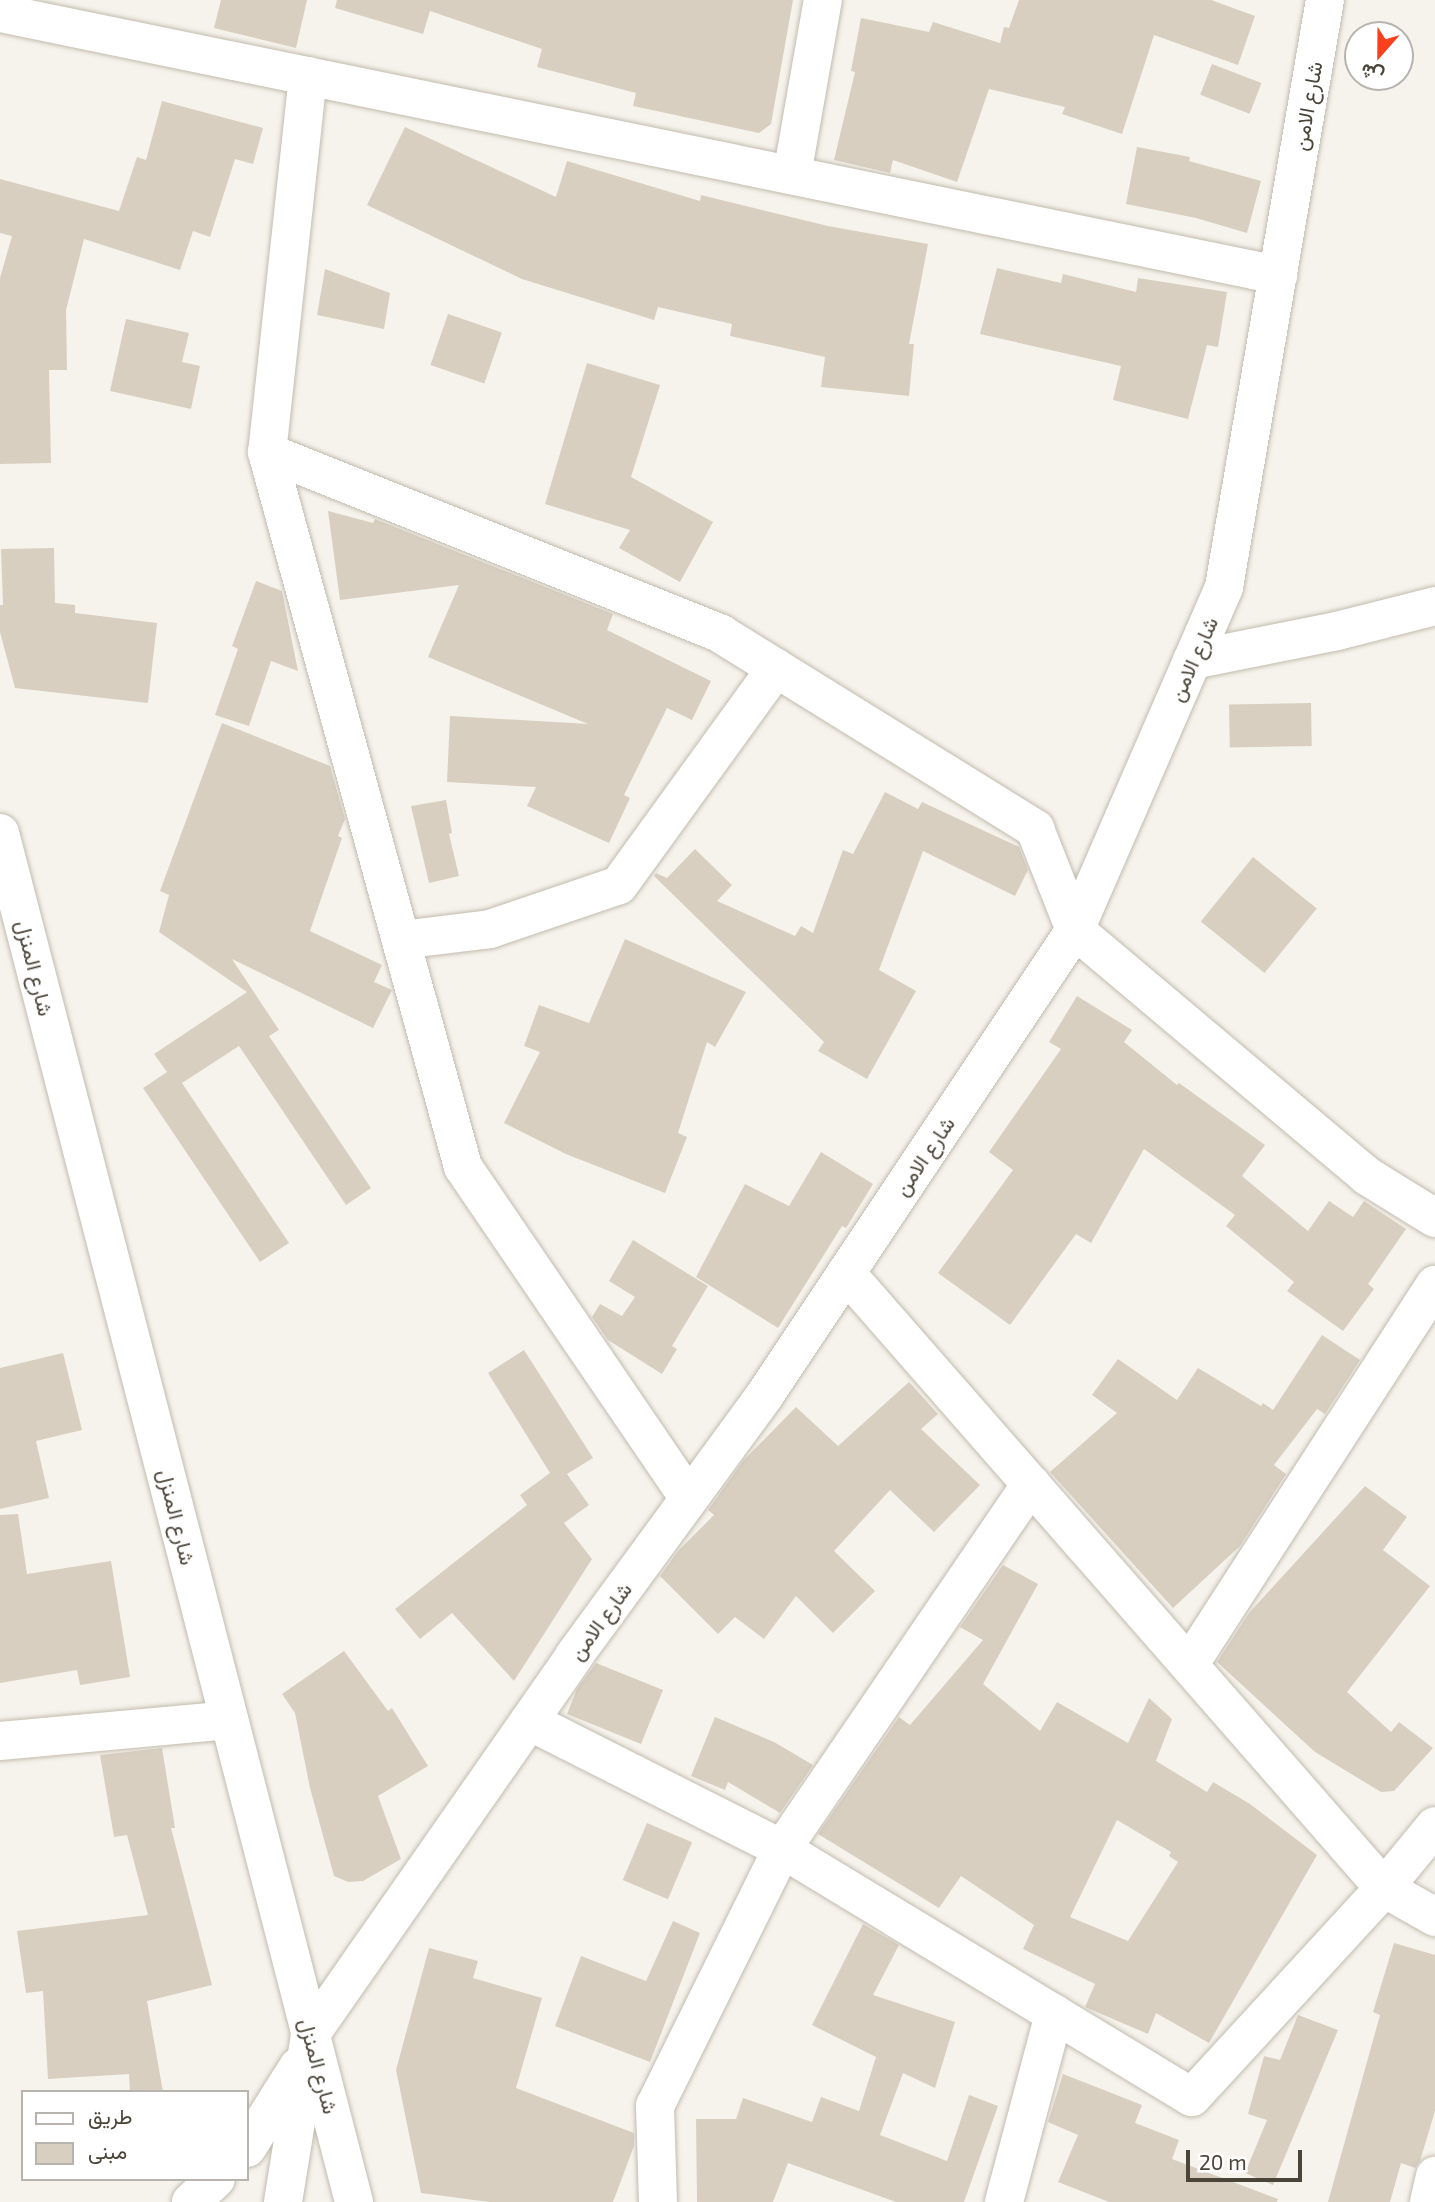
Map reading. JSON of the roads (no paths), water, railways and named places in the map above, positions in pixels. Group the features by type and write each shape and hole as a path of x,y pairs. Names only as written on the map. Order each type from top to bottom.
{"street":[{"path":"792,175 823,0"},
{"name":"شارع الامن","path":"284,2202 309,2044 528,1721 765,1395 1075,929 1224,587 1325,0"},
{"path":"0,13 1278,275"},
{"path":"308,76 267,452 463,1167 689,1499"},
{"path":"267,452 721,634 1035,829 1075,929 1367,1176 1435,1218"},
{"path":"1192,660 1337,631 1435,606"},
{"path":"401,940 490,929 619,885 776,668"},
{"name":"شارع المنزل","path":"0,833 229,1720 309,2044 354,2202"},
{"path":"846,1273 1384,1888 1435,1917"},
{"path":"1189,1665 1435,1284"},
{"path":"658,2202 656,2106 782,1849 1031,1484"},
{"path":"0,1741 229,1720"},
{"path":"528,1721 782,1849 1192,2097 1384,1888 1435,1826"},
{"path":"1004,2202 1054,2014"},
{"path":"248,2146 309,2044"},
{"path":"1429,2202 1435,2176"},
{"path":"191,2202 214,2181"}]}
